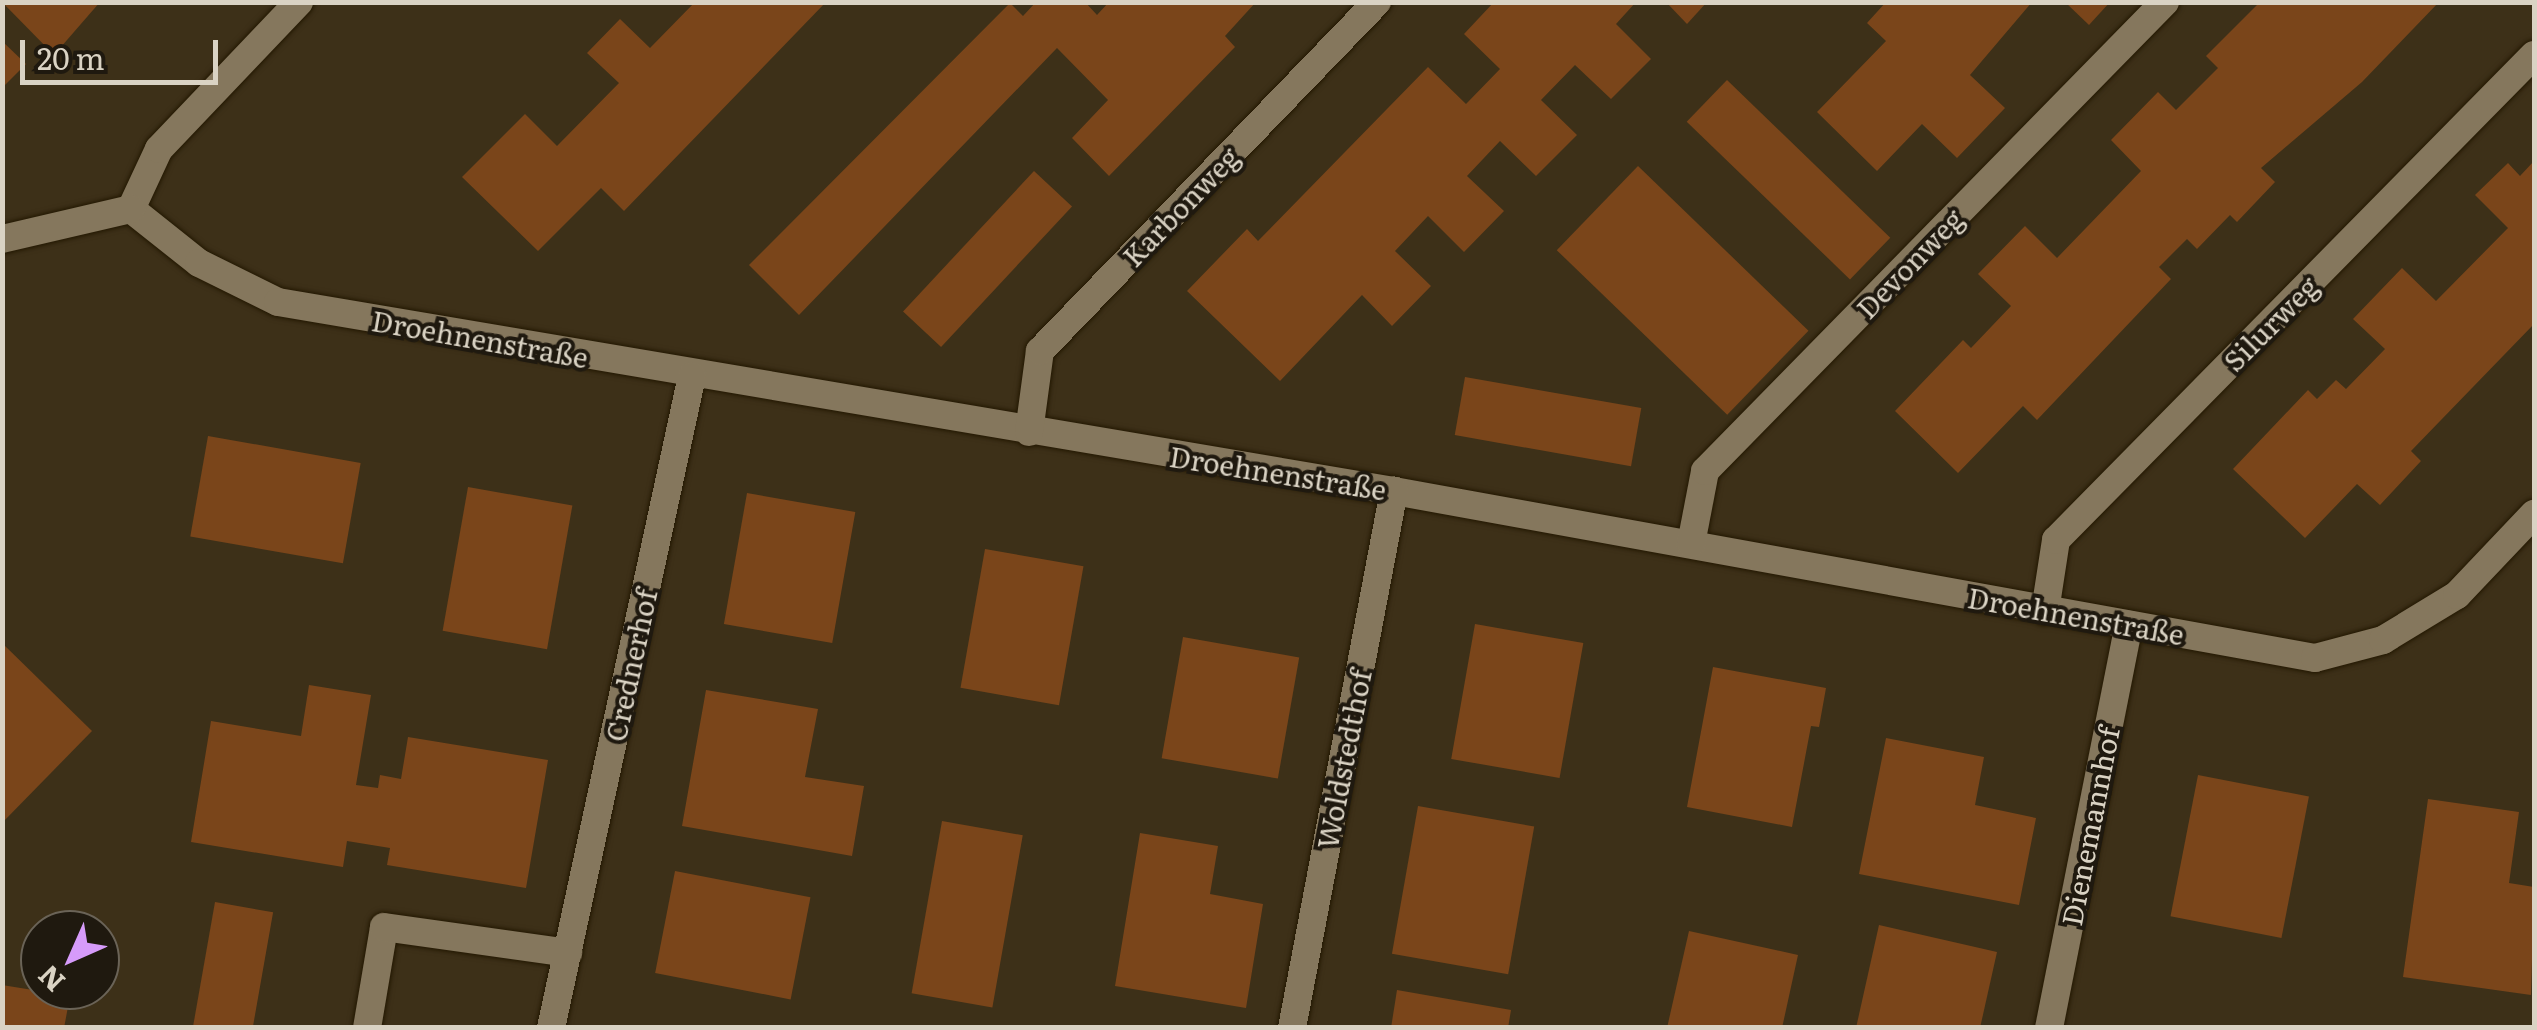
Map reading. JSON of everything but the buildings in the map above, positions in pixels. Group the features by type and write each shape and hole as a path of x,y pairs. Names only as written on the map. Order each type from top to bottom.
{"street":[{"path":"2,240 132,210 159,149 299,2"},
{"name":"Karbonweg","path":"1029,432 1040,351 1377,2"},
{"name":"Devonweg","path":"1691,544 1705,471 2165,2"},
{"name":"Silurweg","path":"2046,611 2056,540 2534,55"},
{"name":"Droehnenstraße","path":"132,210 200,264 278,302 692,376 1394,491 2314,658 2384,640 2457,594 2534,514"},
{"name":"Crednerhof","path":"552,1028 692,376"},
{"name":"Woldstedthof","path":"1292,1028 1394,491"},
{"name":"Dienemannhof","path":"2049,1028 2129,625"},
{"path":"366,1028 384,927 568,953"}]}
